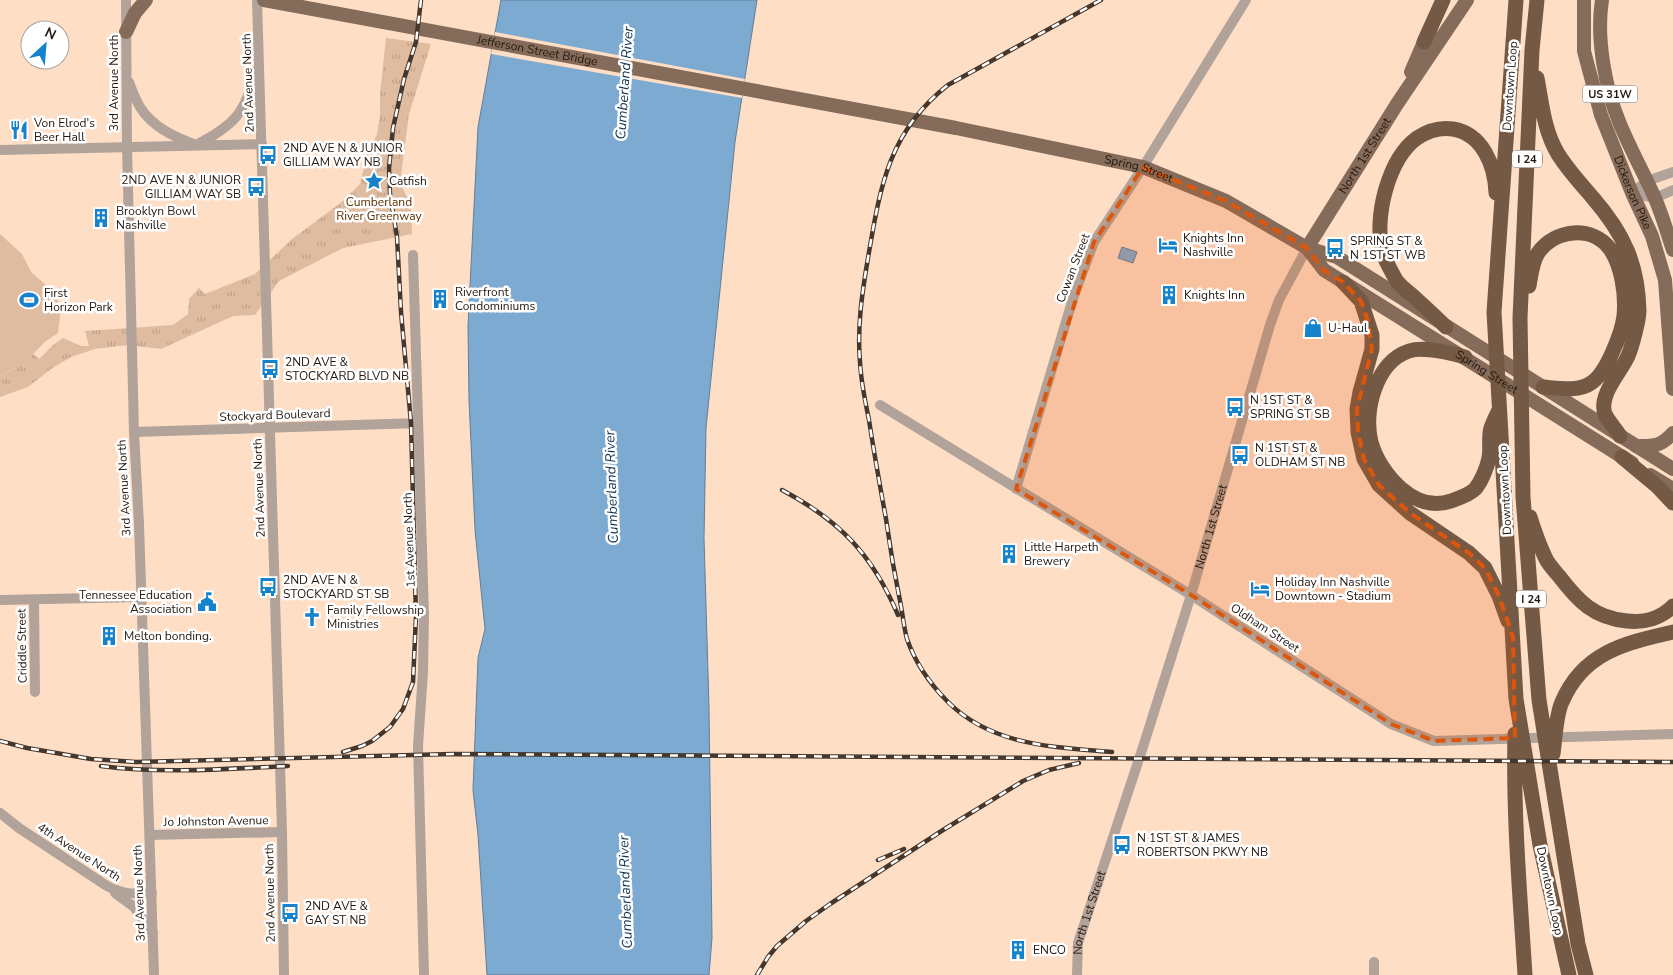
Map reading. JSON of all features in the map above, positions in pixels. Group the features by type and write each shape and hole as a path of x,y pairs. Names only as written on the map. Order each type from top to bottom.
{"highway":[{"path":"1424,42 1443,0"},
{"name":"Downtown Loop","path":"1516,0 1494,312 1516,699 1540,845 1569,975"},
{"name":"Downtown Loop","path":"1537,0 1532,50 1520,324 1523,497 1539,700 1578,944 1586,975"},
{"path":"1532,50 1547,132 1558,154 1615,226 1629,253 1636,275 1639,313 1629,355 1606,395 1604,404 1605,414 1620,436"},
{"path":"1446,327 1397,281 1383,253 1380,227 1388,182 1396,163 1416,139 1426,132 1442,128 1469,134 1480,145 1490,161 1495,182 1498,238"},
{"path":"1520,324 1532,268 1538,253 1547,244 1561,236 1576,233 1589,234 1602,241 1610,249 1617,262 1624,302 1624,316 1612,354 1605,368 1591,384 1572,390 1543,387"},
{"path":"1343,282 1360,301 1372,335 1372,349 1357,409 1358,432 1364,459 1379,485 1410,513 1469,552 1485,568 1499,596 1513,637"},
{"path":"1465,357 1442,351 1410,350 1393,359 1378,380 1372,400 1371,442 1392,481 1409,494 1425,502 1442,504 1470,493 1476,488 1481,479 1489,458 1490,429 1500,407"},
{"path":"1622,457 1658,487 1673,503"},
{"path":"1523,497 1546,559 1574,596 1583,604 1601,616 1637,622 1654,618 1668,611 1673,606"},
{"path":"1551,768 1561,703 1576,676 1610,650 1632,642 1673,632"},
{"path":"1516,699 1514,777 1516,845 1526,975"}],"main road":[{"path":"126,32 135,13 146,0"},
{"name":"Jefferson Street Bridge","path":"264,0 956,128"},
{"name":"North 1st Street","path":"1398,102 1424,42 1450,0"},
{"name":"North 1st Street","path":"1307,248 1398,102 1467,0"},
{"name":"Dickerson Pike","path":"1584,0 1584,51 1601,115 1632,193 1652,236 1665,280 1673,389"},
{"name":"Dickerson Pike","path":"1602,0 1600,10 1602,60 1612,101 1619,123 1655,198 1673,250"},
{"name":"Spring Street","path":"956,128 1144,167 1226,201 1307,248 1337,257 1673,470"},
{"name":"Spring Street","path":"1307,248 1324,270 1673,489"},
{"path":"1636,446 1656,446 1663,443 1673,432"},
{"path":"1651,475 1667,475 1673,470"}],"street":[{"name":"3rd Avenue North","path":"126,0 127,147 134,432 139,524 154,975"},
{"name":"2nd Avenue North","path":"257,0 282,832 284,975"},
{"name":"Cowan Street","path":"1016,489 1074,295 1094,242 1144,167 1246,0"},
{"path":"126,75 140,107 150,120 176,138 196,145 228,127 236,118 246,104 259,60"},
{"path":"0,150 262,144"},
{"path":"1632,193 1646,181 1673,172"},
{"path":"1632,193 1655,198 1673,190"},
{"name":"North 1st Street","path":"1077,975 1078,942 1191,595 1270,325 1279,300 1307,248"},
{"name":"1st Avenue North","path":"412,255 424,615 418,746 424,975"},
{"name":"Oldham Street","path":"880,405 1191,595 1390,724 1434,741 1673,734"},
{"name":"Stockyard Boulevard","path":"134,432 418,423"},
{"path":"0,600 141,597"},
{"name":"Criddle Street","path":"34,600 36,692"},
{"name":"4th Avenue North","path":"0,812 19,828 107,886 127,894 152,893"},
{"name":"Jo Johnston Avenue","path":"150,835 282,832"},
{"path":"107,886 134,907 153,933"},
{"path":"1374,962 1374,975"}],"highlighted area":[{"path":"1143,167 1226,201 1307,248 1324,270 1343,282 1361,301 1368,321 1372,349 1357,409 1358,432 1364,459 1379,485 1410,513 1469,553 1485,568 1499,596 1513,637 1515,738 1434,741 1391,724 1191,595 1016,489 1094,242"}],"green space":[{"name":"Cumberland River Greenway","path":"386,38 431,44 409,114 401,175 403,189 411,206 412,234 343,248 279,281 255,315 233,316 161,349 128,345 95,349 71,357 51,369 28,387 0,397 0,376 34,354 39,359 63,338 81,346 89,346 85,331 173,325 188,314 189,299 199,288 205,294 255,274 292,239 343,201 360,184 367,154 377,134"},
{"name":"First Horizon Park","path":"0,234 22,254 31,272 54,292 61,309 58,333 46,341 25,362 0,376"}],"water":[{"name":"Cumberland River","path":"501,0 757,0 735,142 706,428 704,538 709,707 712,938 709,975 487,975 478,835 473,790 478,658 485,629 475,530 469,400 468,326 478,127"},
{"path":"1122,247 1137,252 1133,263 1118,258"}],"pier":[{"path":"495,32 745,79 742,98 491,54"}],"railway":[{"path":"343,752 372,741 390,727 403,709 413,682 416,616 411,423 401,312 397,237 390,194 389,168 393,128 404,79 416,42 421,0"},
{"path":"1101,0 948,85 928,103 912,122 899,142 890,163 877,208 862,297 859,349 863,391 905,631 910,648 924,673 948,702 965,717 984,728 1004,736 1046,746 1112,752"},
{"path":"782,490 821,514 852,541 877,574 898,615"},
{"path":"0,741 27,748 91,759 136,762 453,754 1673,762"},
{"path":"757,975 777,946 806,921 830,904 943,830 1023,781 1049,770 1079,763"},
{"path":"101,766 148,770 288,766"},
{"path":"878,860 904,849"}],"place":[{"name":"Von Elrod's Beer Hall","path":"19,130"},
{"name":"2ND AVE N & JUNIOR GILLIAM WAY NB","path":"268,155"},
{"name":"Catfish","path":"374,181"},
{"name":"2ND AVE N & JUNIOR GILLIAM WAY SB","path":"256,187"},
{"name":"Brooklyn Bowl Nashville","path":"101,218"},
{"name":"Knights Inn Nashville","path":"1168,245"},
{"name":"SPRING ST & N 1ST ST WB","path":"1335,248"},
{"name":"Knights Inn","path":"1169,295"},
{"name":"Riverfront Condominiums","path":"440,299"},
{"name":"First Horizon Park","path":"29,300"},
{"name":"U-Haul","path":"1313,328"},
{"name":"2ND AVE & STOCKYARD BLVD NB","path":"270,369"},
{"name":"N 1ST ST & SPRING ST SB","path":"1235,407"},
{"name":"N 1ST ST & OLDHAM ST NB","path":"1240,455"},
{"name":"Little Harpeth Brewery","path":"1009,554"},
{"name":"2ND AVE N & STOCKYARD ST SB","path":"268,587"},
{"name":"Holiday Inn Nashville Downtown - Stadium","path":"1260,589"},
{"name":"Tennessee Education Association","path":"207,602"},
{"name":"Family Fellowship Ministries","path":"312,617"},
{"name":"Melton bonding.","path":"109,636"},
{"name":"N 1ST ST & JAMES ROBERTSON PKWY NB","path":"1122,845"},
{"name":"2ND AVE & GAY ST NB","path":"290,913"},
{"name":"ENCO","path":"1018,950"}]}
